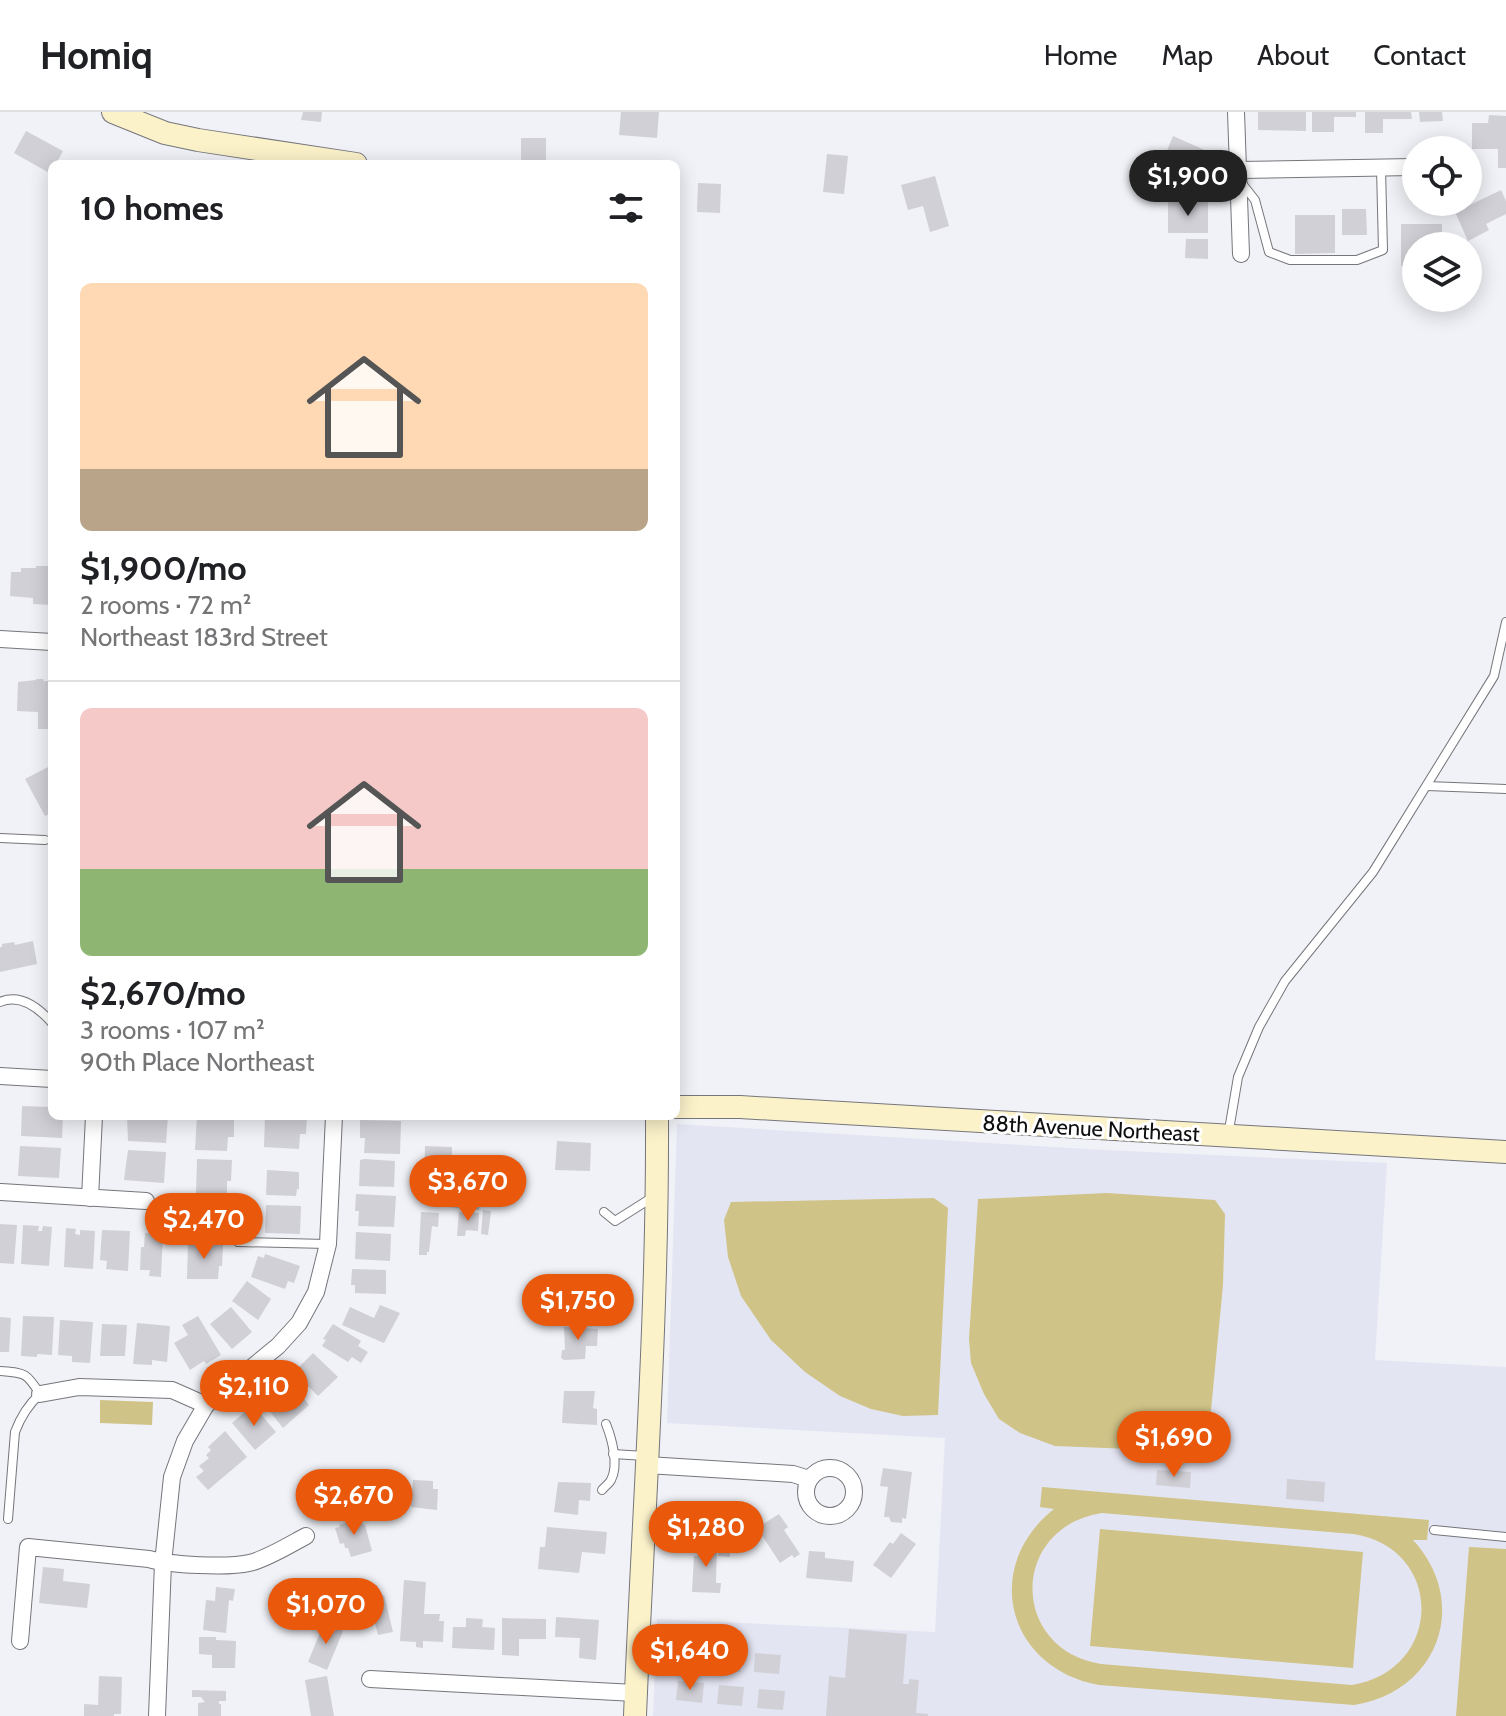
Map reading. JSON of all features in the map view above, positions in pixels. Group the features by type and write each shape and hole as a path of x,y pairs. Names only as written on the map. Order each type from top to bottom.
{"street":[{"path":"113,112 165,133 330,160"},
{"path":"1236,112 1241,254"},
{"path":"1239,175 1402,167"},
{"path":"0,639 48,642"},
{"path":"0,1076 48,1079"},
{"name":"88th Avenue Northeast","path":"680,1107 740,1107 1506,1152"},
{"path":"90,1198 94,1120"},
{"path":"157,1716 163,1563 172,1477 185,1441 206,1405 278,1346 299,1323 316,1292 328,1244 334,1120"},
{"path":"635,1716 657,1194 657,1120"},
{"path":"1,1192 146,1201"},
{"path":"40,1394 79,1387 172,1390 206,1405"},
{"path":"647,1460 793,1474 809,1479"},
{"path":"20,1641 28,1547 163,1563 232,1565 251,1563 306,1536"},
{"path":"370,1679 635,1693"}],"lane":[{"path":"1239,175 1255,200 1269,252 1290,260 1357,260 1383,250 1381,168"},
{"path":"1228,1136 1238,1077 1259,1027 1285,981 1373,872 1427,786 1494,676 1506,622"},
{"path":"1427,786 1506,789"},
{"path":"0,838 45,840"},
{"path":"0,1002 3,999 17,999 30,1003 48,1018"},
{"path":"604,1212 615,1221 657,1194"},
{"path":"238,1242 328,1244"},
{"path":"0,1371 23,1373 31,1379 40,1394 30,1404 15,1432 8,1519"},
{"path":"602,1490 612,1479 613,1443 606,1424"},
{"path":"613,1454 647,1460"},
{"path":"1434,1530 1506,1537"}],"shaded area":[{"path":"677,1124 1104,1150 1387,1163 1375,1360 1506,1367 1506,1716 653,1716 657,1619 935,1632 945,1438 667,1423"},
{"path":"1107,1193 1215,1200 1225,1214 1223,1285 1207,1452 1055,1446 1020,1433 999,1419 971,1363 969,1339 978,1199"},
{"path":"934,1198 948,1208 938,1415 903,1416 871,1409 840,1396 805,1372 771,1340 741,1296 728,1257 724,1220 731,1202"},
{"path":"100,1400 153,1402 152,1425 100,1423"},
{"path":"1042,1487 1429,1520 1427,1540 1413,1540 1431,1565 1440,1591 1442,1616 1437,1641 1425,1664 1407,1683 1383,1697 1354,1705 1099,1685 1068,1675 1043,1658 1025,1637 1015,1612 1012,1586 1017,1559 1031,1533 1054,1509 1040,1507","holes":["1102,1513 1353,1534 1383,1544 1405,1561 1417,1584 1422,1609 1417,1634 1404,1657 1382,1675 1352,1685 1101,1664 1071,1654 1049,1636 1037,1613 1032,1588 1037,1563 1050,1540 1072,1523"]},
{"path":"1100,1529 1363,1552 1353,1668 1090,1646"},
{"path":"1469,1547 1506,1549 1506,1716 1456,1716"}],"building":[{"path":"303,112 322,112 321,122 301,120"},
{"path":"621,112 659,112 657,138 619,135"},
{"path":"1258,112 1306,112 1306,131 1258,130"},
{"path":"1312,112 1356,112 1356,117 1334,117 1334,132 1312,132"},
{"path":"1365,112 1411,112 1412,119 1383,119 1383,133 1365,133"},
{"path":"1419,112 1442,112 1443,121 1420,122"},
{"path":"1489,115 1506,116 1506,168 1498,168 1498,149 1482,149 1482,136 1472,136 1472,123 1488,123"},
{"path":"26,131 63,151 58,160 48,160 48,172 14,153"},
{"path":"1173,136 1209,152 1197,179 1162,163"},
{"path":"521,138 546,138 546,160 521,160"},
{"path":"827,154 848,156 844,194 823,192"},
{"path":"935,176 949,226 930,232 923,206 908,210 901,185"},
{"path":"698,183 721,184 720,213 697,212"},
{"path":"1501,190 1506,201 1506,214 1486,224 1489,230 1482,234 1464,232 1457,216 1482,216 1482,199"},
{"path":"1168,202 1208,202 1208,233 1168,233"},
{"path":"1342,209 1366,209 1367,235 1342,235"},
{"path":"1295,215 1335,215 1335,253 1295,254"},
{"path":"1401,224 1442,224 1442,232 1402,232 1401,266"},
{"path":"1186,239 1208,239 1208,259 1185,258"},
{"path":"48,566 48,605 33,604 33,598 10,596 11,572"},
{"path":"48,681 48,729 38,729 38,712 17,711 18,682"},
{"path":"48,767 48,815 45,816 25,779"},
{"path":"33,941 37,964 0,972 2,944"},
{"path":"22,1106 48,1107 48,1120 63,1120 62,1138 21,1136"},
{"path":"127,1120 168,1120 166,1143 128,1141"},
{"path":"197,1120 234,1120 234,1137 228,1137 227,1151 195,1150"},
{"path":"265,1120 307,1120 306,1134 300,1134 299,1149 264,1147"},
{"path":"360,1120 401,1121 400,1154 364,1153 365,1138 360,1138"},
{"path":"557,1141 591,1143 590,1171 555,1170"},
{"path":"20,1146 61,1148 59,1178 18,1176"},
{"path":"425,1146 452,1147 451,1186 424,1185"},
{"path":"128,1150 166,1152 164,1183 124,1180"},
{"path":"197,1159 232,1160 227,1194 196,1193"},
{"path":"360,1160 395,1161 394,1187 359,1186"},
{"path":"267,1170 299,1172 296,1196 266,1195"},
{"path":"449,1187 481,1190 479,1210 447,1207"},
{"path":"356,1194 396,1196 394,1227 358,1226"},
{"path":"193,1200 231,1202 230,1226 224,1226 223,1240 192,1239"},
{"path":"266,1205 301,1206 300,1234 265,1233"},
{"path":"483,1210 491,1211 488,1235 481,1234"},
{"path":"421,1212 439,1213 438,1227 432,1226 427,1255 419,1255"},
{"path":"459,1212 479,1213 478,1231 466,1230 465,1236 457,1236"},
{"path":"0,1224 17,1225 14,1264 0,1263"},
{"path":"23,1225 39,1226 38,1231 42,1231 43,1226 52,1227 49,1266 21,1264"},
{"path":"66,1228 76,1229 75,1234 80,1235 80,1230 95,1231 93,1269 64,1267"},
{"path":"102,1230 130,1231 128,1271 106,1269 107,1261 100,1260"},
{"path":"356,1232 391,1234 390,1261 355,1259"},
{"path":"145,1233 163,1234 161,1277 149,1276 150,1270 140,1270"},
{"path":"188,1244 223,1245 218,1279 187,1279"},
{"path":"265,1254 300,1266 294,1283 288,1281 285,1289 251,1277 258,1256 264,1258"},
{"path":"352,1269 386,1270 386,1294 355,1293 355,1285 351,1285"},
{"path":"247,1281 271,1299 258,1320 232,1301"},
{"path":"576,1284 605,1284 607,1318 573,1316"},
{"path":"380,1305 400,1313 384,1343 342,1325 350,1307 374,1318"},
{"path":"231,1307 252,1332 232,1349 210,1324"},
{"path":"23,1316 54,1317 52,1355 21,1356"},
{"path":"198,1316 221,1355 190,1370 174,1343 188,1335 182,1325"},
{"path":"0,1317 11,1318 9,1352 0,1352"},
{"path":"60,1320 93,1322 90,1363 72,1362 72,1356 58,1355"},
{"path":"137,1323 170,1326 167,1362 152,1360 152,1365 133,1364"},
{"path":"102,1324 127,1325 125,1356 100,1356"},
{"path":"333,1324 361,1341 358,1346 368,1352 361,1363 352,1357 348,1362 322,1346"},
{"path":"564,1327 598,1329 597,1346 586,1346 585,1359 561,1358 562,1350 565,1350"},
{"path":"313,1353 338,1377 318,1396 294,1372"},
{"path":"290,1380 309,1405 283,1428 261,1400"},
{"path":"564,1391 595,1391 593,1408 597,1409 597,1425 562,1423"},
{"path":"253,1405 276,1432 255,1450 232,1423"},
{"path":"225,1431 247,1457 208,1490 196,1477 204,1471 199,1466 209,1458 206,1455 211,1450 208,1447"},
{"path":"883,1468 912,1472 906,1519 902,1518 902,1523 891,1522 889,1517 884,1517 888,1487 880,1486"},
{"path":"1157,1470 1191,1472 1190,1488 1156,1485"},
{"path":"342,1479 348,1490 353,1487 362,1501 332,1518 323,1504 328,1501 326,1488"},
{"path":"1287,1479 1325,1482 1324,1502 1286,1499"},
{"path":"413,1480 433,1481 433,1489 438,1489 437,1510 411,1507"},
{"path":"558,1482 591,1483 590,1501 579,1500 578,1515 554,1512"},
{"path":"724,1502 741,1503 740,1519 748,1520 747,1527 740,1526 739,1530 693,1527 695,1505 724,1507"},
{"path":"779,1514 788,1527 784,1530 800,1554 780,1563 757,1528"},
{"path":"361,1518 372,1551 351,1557 344,1543 340,1544 335,1528"},
{"path":"547,1527 607,1532 605,1554 582,1552 579,1573 538,1569 540,1547 545,1547"},
{"path":"901,1533 916,1544 891,1578 873,1565"},
{"path":"698,1541 717,1542 716,1583 721,1583 720,1593 692,1592"},
{"path":"737,1545 737,1553 730,1553 730,1557 718,1556 719,1547"},
{"path":"809,1551 825,1552 825,1558 854,1561 852,1582 806,1578"},
{"path":"43,1567 64,1569 63,1581 90,1584 87,1608 39,1603"},
{"path":"404,1580 426,1582 424,1614 440,1614 439,1621 444,1621 443,1642 423,1641 423,1648 416,1647 416,1642 400,1641"},
{"path":"377,1585 379,1596 384,1595 393,1632 378,1635 374,1619 347,1626 342,1604 364,1599 362,1588"},
{"path":"216,1587 235,1589 233,1601 229,1600 226,1633 203,1630 206,1600 215,1601"},
{"path":"556,1617 599,1620 596,1660 579,1658 580,1638 555,1637"},
{"path":"466,1618 483,1619 482,1627 495,1628 494,1650 452,1648 453,1627 466,1627"},
{"path":"502,1618 546,1619 546,1639 519,1639 519,1656 502,1655"},
{"path":"324,1623 343,1631 327,1670 308,1662"},
{"path":"849,1629 907,1634 903,1684 909,1684 909,1679 919,1680 916,1713 928,1716 826,1716 829,1676 845,1678"},
{"path":"199,1637 236,1641 235,1668 212,1668 212,1655 199,1654"},
{"path":"679,1645 705,1648 703,1668 677,1666"},
{"path":"718,1649 742,1651 740,1672 716,1670"},
{"path":"755,1653 781,1655 779,1674 754,1672"},
{"path":"99,1676 122,1677 121,1714 84,1716 84,1704 98,1705"},
{"path":"327,1676 334,1716 311,1716 305,1680"},
{"path":"678,1681 704,1683 702,1703 676,1700"},
{"path":"719,1685 744,1687 742,1706 717,1704"},
{"path":"759,1689 785,1691 783,1710 757,1708"},
{"path":"192,1690 226,1691 226,1701 219,1701 221,1716 198,1716 198,1703 205,1702 201,1697 192,1697"}]}
